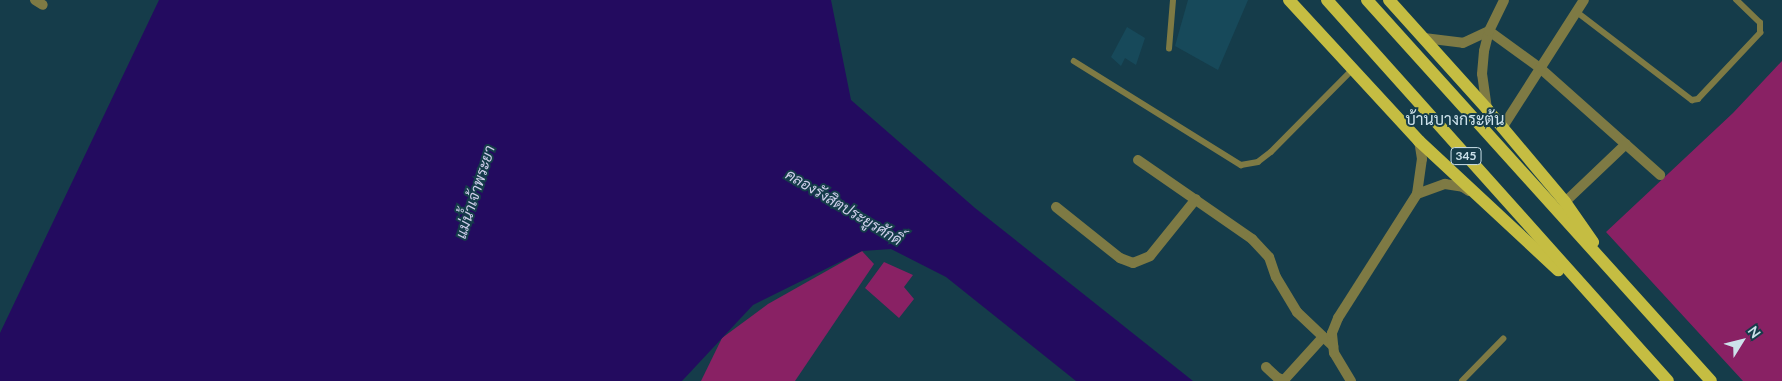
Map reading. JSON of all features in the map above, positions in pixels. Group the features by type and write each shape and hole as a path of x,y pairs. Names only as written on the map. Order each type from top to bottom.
{"main road":[{"path":"1289,0 1419,140 1482,201 1605,312"},
{"name":"345","path":"1327,0 1668,381"},
{"name":"345","path":"1367,0 1711,381"},
{"path":"1389,0 1487,109 1565,202 1627,290"}],"street":[{"path":"1487,109 1482,74 1489,31 1504,0"},
{"path":"1502,128 1584,0"},
{"path":"1424,38 1463,44 1489,31"},
{"path":"1489,31 1540,68 1660,175"},
{"path":"1351,381 1334,353 1332,333 1338,318 1416,194 1422,159 1419,140"},
{"path":"1565,202 1626,144"},
{"path":"1138,160 1196,199 1257,245 1268,257 1276,277 1297,312 1333,346"},
{"path":"1416,194 1446,184 1463,187 1482,201"},
{"path":"1056,207 1120,258 1133,264 1150,256 1196,199"},
{"path":"1266,367 1278,378 1284,380 1323,337"}],"lane":[{"path":"1169,49 1173,0"},
{"path":"1577,12 1692,100 1698,99 1760,32 1760,23 1736,0"},
{"path":"1074,61 1241,165 1258,162 1271,152 1353,69"},
{"path":"1462,381 1503,339"}],"shaded area":[{"path":"1188,0 1248,0 1218,70 1175,46"},
{"path":"1127,27 1145,38 1136,65 1125,58 1121,66 1111,57"},
{"path":"1782,61 1782,381 1743,381 1606,232 1733,113"},
{"path":"862,251 874,264 795,381 701,381 722,338 768,304"},
{"path":"884,262 913,275 904,287 914,299 899,318 865,288"}],"water":[{"path":"159,0 831,0 851,100 975,208 1193,381 1076,381 946,277 891,249 862,251 753,305 682,381 0,381 0,333"}],"district":[{"name":"บ้านบางกระต้น","path":"1455,119"}],"water label":[{"name":"แม่น้ำเจ้าพระยา","path":"475,192"},
{"name":"คลองรังสิตประยูรศักดิ์","path":"844,207"}]}
